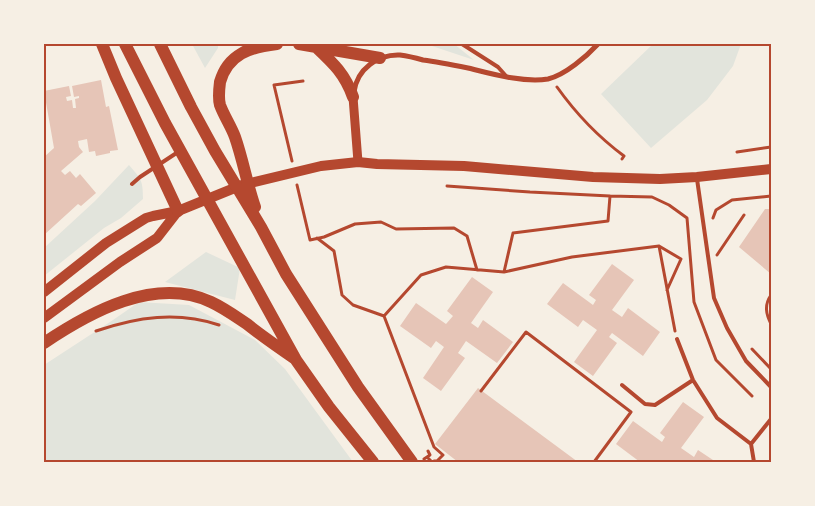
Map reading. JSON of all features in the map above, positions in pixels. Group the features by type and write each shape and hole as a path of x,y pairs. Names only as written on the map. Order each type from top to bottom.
{"highway":[{"path":"102,44 178,211"},
{"path":"125,44 180,151 296,360 329,408 373,462"},
{"path":"160,44 215,150 261,227 286,274 358,387 412,462"},
{"path":"261,227 235,137 220,103 219,87 224,71 235,57 250,50 276,44"},
{"path":"299,44 380,58"},
{"path":"316,47 338,68 347,82 353,97"},
{"path":"44,343 76,322 121,302 156,294 179,293 200,297 219,305 296,360"}],"main road":[{"path":"44,292 106,243 146,218 178,211 222,192 258,180 321,166 354,162 464,166 593,177 660,179 697,177 771,168"},
{"path":"44,318 120,262 157,238 178,211"}],"street":[{"path":"354,162 354,87 358,78 370,64 380,58 400,55 507,77 534,80 549,79 567,70 582,60 598,44"}],"lane":[{"path":"462,44 498,67 507,77"},
{"path":"132,184 180,151"},
{"path":"697,177 714,298 727,328 746,362 771,387"},
{"path":"677,339 693,380 717,418 752,444"},
{"path":"622,385 645,404 655,405 693,380"},
{"path":"754,462 752,444 771,419"}],"path":[{"path":"292,163 274,86 303,81"},
{"path":"557,87 572,109 594,132 624,156 622,159"},
{"path":"737,152 771,147"},
{"path":"297,182 310,240 324,237 355,224 382,222 396,229 454,228 468,236 477,270"},
{"path":"447,186 530,192 652,197 670,205 687,218 694,302 716,360 752,396"},
{"path":"504,272 513,233 608,221 610,196"},
{"path":"713,219 716,210 732,200 771,196"},
{"path":"716,247 717,256 744,215"},
{"path":"317,238 334,250 342,295 353,305 384,316 434,447 443,455 437,462"},
{"path":"384,316 421,275 446,267 504,272 572,257 659,246 682,259 667,290"},
{"path":"659,246 677,339"},
{"path":"771,296 767,301 766,314 771,324"},
{"path":"92,332 143,318 166,316 206,320 224,326"},
{"path":"481,390 526,332 631,412 594,462"},
{"path":"750,346 771,369"},
{"path":"428,451 437,462"},
{"path":"427,457 432,462 437,462"}],"shaded area":[{"path":"192,44 218,44 218,48 205,68"},
{"path":"426,44 454,44 474,60"},
{"path":"653,44 741,44 733,66 707,100 651,148 601,94"},
{"path":"129,165 140,180 143,199 44,276 44,248 95,201"},
{"path":"206,252 240,268 235,300 165,282"},
{"path":"139,302 189,305 255,340 285,369 353,462 44,462 44,365"}],"building":[{"path":"101,80 106,107 109,106 118,150 96,156 95,151 89,152 87,139 78,141 79,147 83,152 61,171 65,175 70,171 76,178 80,174 96,193 81,206 78,204 44,235 44,201 46,200 44,197 44,157 54,148 44,91 69,86 71,96 66,97 67,101 72,100 73,108 76,108 75,99 79,98 79,96 74,97 72,86"},
{"path":"765,209 771,209 771,274 739,247"},
{"path":"612,264 634,280 612,310 622,317 628,308 660,332 643,356 612,333 609,337 617,343 593,376 574,362 597,330 583,320 578,327 547,304 563,283 593,305 596,300 589,295"},
{"path":"472,277 493,292 471,323 478,328 483,320 513,342 497,363 466,341 458,353 465,358 441,391 423,378 444,347 436,341 431,348 400,326 416,303 446,324 453,316 447,311"},
{"path":"478,388 578,462 458,462 435,444"},
{"path":"683,402 704,417 681,448 694,457 698,450 716,462 640,462 616,444 633,421 662,442 665,437 660,433"}]}
